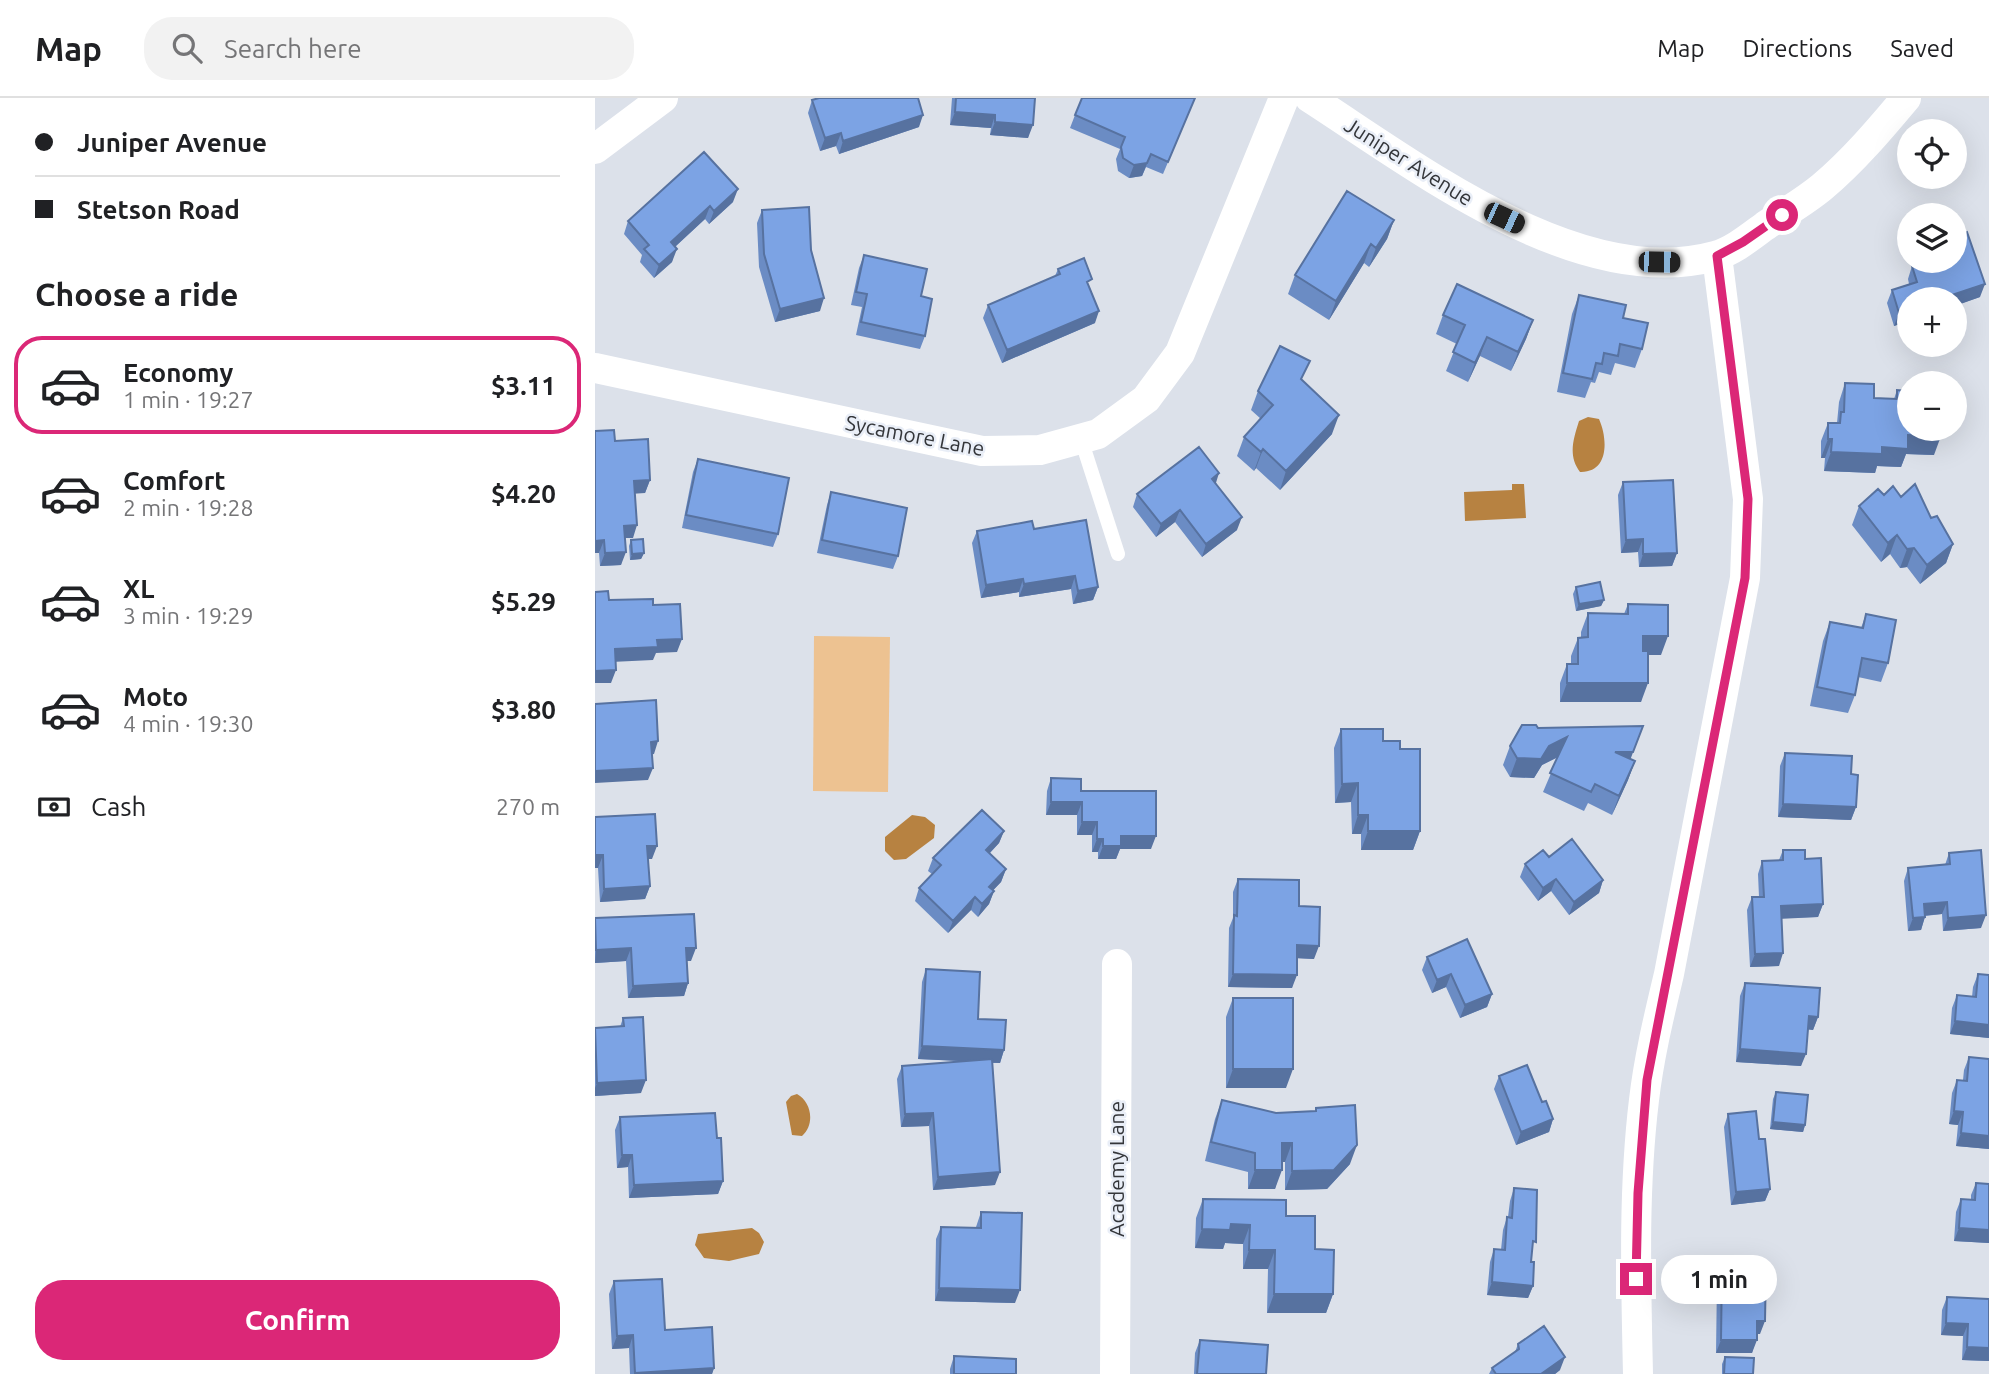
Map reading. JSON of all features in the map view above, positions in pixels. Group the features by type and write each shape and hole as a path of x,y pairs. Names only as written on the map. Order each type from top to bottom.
{"street":[{"path":"595,149 663,98"},
{"name":"Sycamore Lane","path":"595,368 982,452 1039,450 1098,434 1146,399 1180,354 1284,98"},
{"name":"Juniper Avenue","path":"1310,98 1485,208 1555,240 1613,257 1644,262 1675,262 1717,256 1743,242 1821,188 1868,143 1906,98"},
{"path":"1638,1374 1636,1267 1644,1101 1654,1038 1669,974 1745,578 1748,499 1717,256"},
{"name":"Academy Lane","path":"1115,1374 1117,964"}],"lane":[{"path":"1081,439 1118,554"}],"shaded area":[{"path":"1588,417 1599,419 1604,436 1604,453 1596,467 1580,472 1574,460 1574,441 1579,421"},
{"path":"1512,484 1524,484 1526,518 1465,521 1464,492 1512,490"},
{"path":"814,636 890,637 888,792 813,791"},
{"path":"912,815 925,817 935,825 934,838 906,859 894,860 885,851 885,837"},
{"path":"797,1094 806,1102 810,1114 809,1126 802,1136 792,1135 786,1102"},
{"path":"752,1228 764,1242 759,1254 729,1261 704,1258 695,1245 698,1234"}],"building":[{"path":"918,98 923,115 843,141 841,133 825,138 812,100"},
{"path":"956,98 1035,98 1033,125 995,122 995,115 955,112"},
{"path":"1082,98 1195,98 1168,162 1151,154 1147,163 1134,165 1123,158 1121,147 1125,137 1075,115"},
{"path":"704,152 738,189 714,211 710,206 671,242 677,249 659,265 644,249 649,245 628,221"},
{"path":"1347,191 1394,220 1376,248 1371,244 1336,301 1295,275"},
{"path":"809,207 811,250 824,298 780,309 764,254 762,210"},
{"path":"1967,232 1985,284 1967,290 1967,287 1901,287 1917,282 1914,273 1967,273"},
{"path":"864,255 927,269 921,296 932,299 925,336 861,322 867,294 856,292"},
{"path":"1084,258 1092,279 1087,282 1099,311 1007,350 988,305 1060,274 1058,269"},
{"path":"1457,284 1533,320 1518,352 1487,337 1475,363 1453,352 1465,325 1443,315"},
{"path":"1897,288 1897,306 1892,290"},
{"path":"1579,295 1626,305 1623,318 1648,323 1642,349 1620,344 1618,356 1604,353 1602,364 1596,363 1592,379 1563,373"},
{"path":"1280,346 1310,361 1301,379 1339,415 1286,471 1263,449 1261,452 1244,437 1273,405 1258,391"},
{"path":"1845,383 1874,384 1874,398 1897,399 1897,441 1908,441 1908,449 1882,447 1882,454 1831,452 1832,439 1828,439 1828,423 1840,423 1841,412 1844,412"},
{"path":"614,430 615,441 648,439 650,480 634,481 637,525 624,526 626,552 605,553 604,540 595,541 595,431"},
{"path":"1199,447 1219,473 1212,479 1242,517 1206,544 1180,510 1161,524 1137,494"},
{"path":"698,459 789,478 778,534 686,515"},
{"path":"1673,480 1677,553 1643,554 1643,539 1626,540 1623,482"},
{"path":"1915,484 1931,518 1937,516 1953,544 1927,565 1914,548 1907,549 1897,535 1888,543 1859,506 1878,489 1884,495 1893,486 1901,497"},
{"path":"831,492 907,508 898,556 822,540"},
{"path":"1086,520 1098,587 1078,591 1075,576 1024,584 1023,579 986,585 977,531 1032,521 1034,529"},
{"path":"643,539 644,553 632,554 631,540"},
{"path":"1600,582 1604,600 1579,604 1576,587"},
{"path":"608,591 609,600 653,599 653,605 680,604 682,639 657,640 658,647 615,649 616,670 595,671 595,592"},
{"path":"1628,604 1668,605 1668,636 1643,636 1643,651 1648,651 1648,683 1567,683 1567,664 1578,664 1578,638 1588,637 1588,613 1628,614"},
{"path":"1866,614 1896,620 1888,663 1862,658 1855,695 1817,687 1830,622 1863,628"},
{"path":"656,700 658,741 651,742 653,768 595,771 595,704"},
{"path":"1522,725 1536,725 1538,728 1643,726 1633,752 1615,752 1635,761 1619,796 1595,784 1591,792 1550,773 1567,737 1549,746 1541,759 1517,758 1510,746"},
{"path":"1341,729 1383,729 1383,741 1400,741 1400,749 1420,749 1420,831 1368,831 1368,815 1358,815 1358,783 1342,784"},
{"path":"1785,753 1852,756 1851,774 1858,775 1856,807 1783,804"},
{"path":"1051,778 1081,779 1081,791 1156,791 1156,836 1121,836 1121,846 1103,846 1103,839 1097,839 1097,822 1082,822 1082,802 1051,802"},
{"path":"982,810 1004,831 986,850 1006,869 989,887 994,891 982,904 975,897 953,921 919,888 941,865 933,858"},
{"path":"655,814 657,846 647,846 650,886 604,889 603,855 595,855 595,817"},
{"path":"1572,839 1603,880 1574,902 1556,879 1543,888 1525,864 1543,850 1549,857"},
{"path":"1783,850 1805,850 1805,859 1821,858 1823,904 1781,906 1783,953 1755,954 1752,897 1764,897 1762,861 1783,860"},
{"path":"1981,850 1986,915 1948,918 1947,902 1924,904 1925,917 1913,918 1908,868 1950,864 1949,853"},
{"path":"1238,879 1299,880 1299,906 1320,907 1319,946 1297,945 1297,975 1233,974 1234,915 1237,916"},
{"path":"694,914 696,948 686,948 688,983 633,986 631,948 596,950 595,918"},
{"path":"1467,939 1492,994 1465,1005 1451,974 1437,980 1427,957"},
{"path":"926,969 980,972 978,1019 1006,1020 1004,1050 922,1046"},
{"path":"1978,974 1989,975 1989,1025 1955,1021 1957,995 1976,997"},
{"path":"1745,983 1820,988 1818,1017 1809,1016 1806,1054 1740,1049"},
{"path":"1233,998 1293,998 1293,1069 1233,1069"},
{"path":"643,1017 646,1080 597,1083 595,1028 624,1026 623,1018"},
{"path":"1969,1057 1989,1059 1989,1136 1961,1133 1963,1112 1954,1111 1957,1080 1967,1081"},
{"path":"992,1059 1000,1172 938,1177 933,1113 905,1114 902,1066"},
{"path":"1527,1065 1542,1102 1546,1101 1553,1119 1521,1132 1499,1076"},
{"path":"1776,1092 1808,1095 1805,1125 1773,1122"},
{"path":"1222,1100 1276,1113 1355,1105 1357,1145 1334,1170 1292,1171 1292,1143 1282,1143 1282,1170 1255,1170 1255,1153 1211,1142"},
{"path":"1756,1111 1759,1139 1765,1139 1770,1189 1736,1192 1728,1114"},
{"path":"715,1113 717,1138 721,1138 723,1181 634,1185 632,1155 622,1155 620,1117"},
{"path":"1976,1183 1989,1184 1989,1230 1959,1228 1961,1199 1975,1200"},
{"path":"1514,1188 1537,1190 1536,1242 1533,1241 1531,1262 1534,1262 1533,1286 1492,1282 1494,1249 1505,1250 1507,1217 1512,1218"},
{"path":"1203,1199 1286,1200 1286,1216 1315,1216 1315,1249 1334,1250 1333,1294 1274,1294 1275,1250 1249,1250 1250,1225 1231,1224 1230,1230 1202,1229"},
{"path":"981,1212 1022,1213 1020,1290 939,1288 941,1227 981,1228"},
{"path":"1722,1265 1766,1266 1765,1321 1757,1321 1757,1340 1721,1340"},
{"path":"662,1279 665,1330 712,1327 714,1368 635,1373 633,1335 617,1336 614,1281"},
{"path":"1947,1297 1989,1299 1989,1348 1967,1347 1968,1324 1946,1323"},
{"path":"1544,1326 1565,1357 1541,1374 1496,1374 1492,1368 1519,1349 1518,1344"},
{"path":"1200,1340 1268,1345 1266,1374 1197,1374"},
{"path":"954,1356 1016,1359 1016,1374 954,1374"},
{"path":"1725,1357 1754,1358 1753,1374 1724,1374"}],"route":[{"path":"1636,1279 1638,1193 1647,1080 1745,578 1748,499 1717,256 1782,215"}]}
